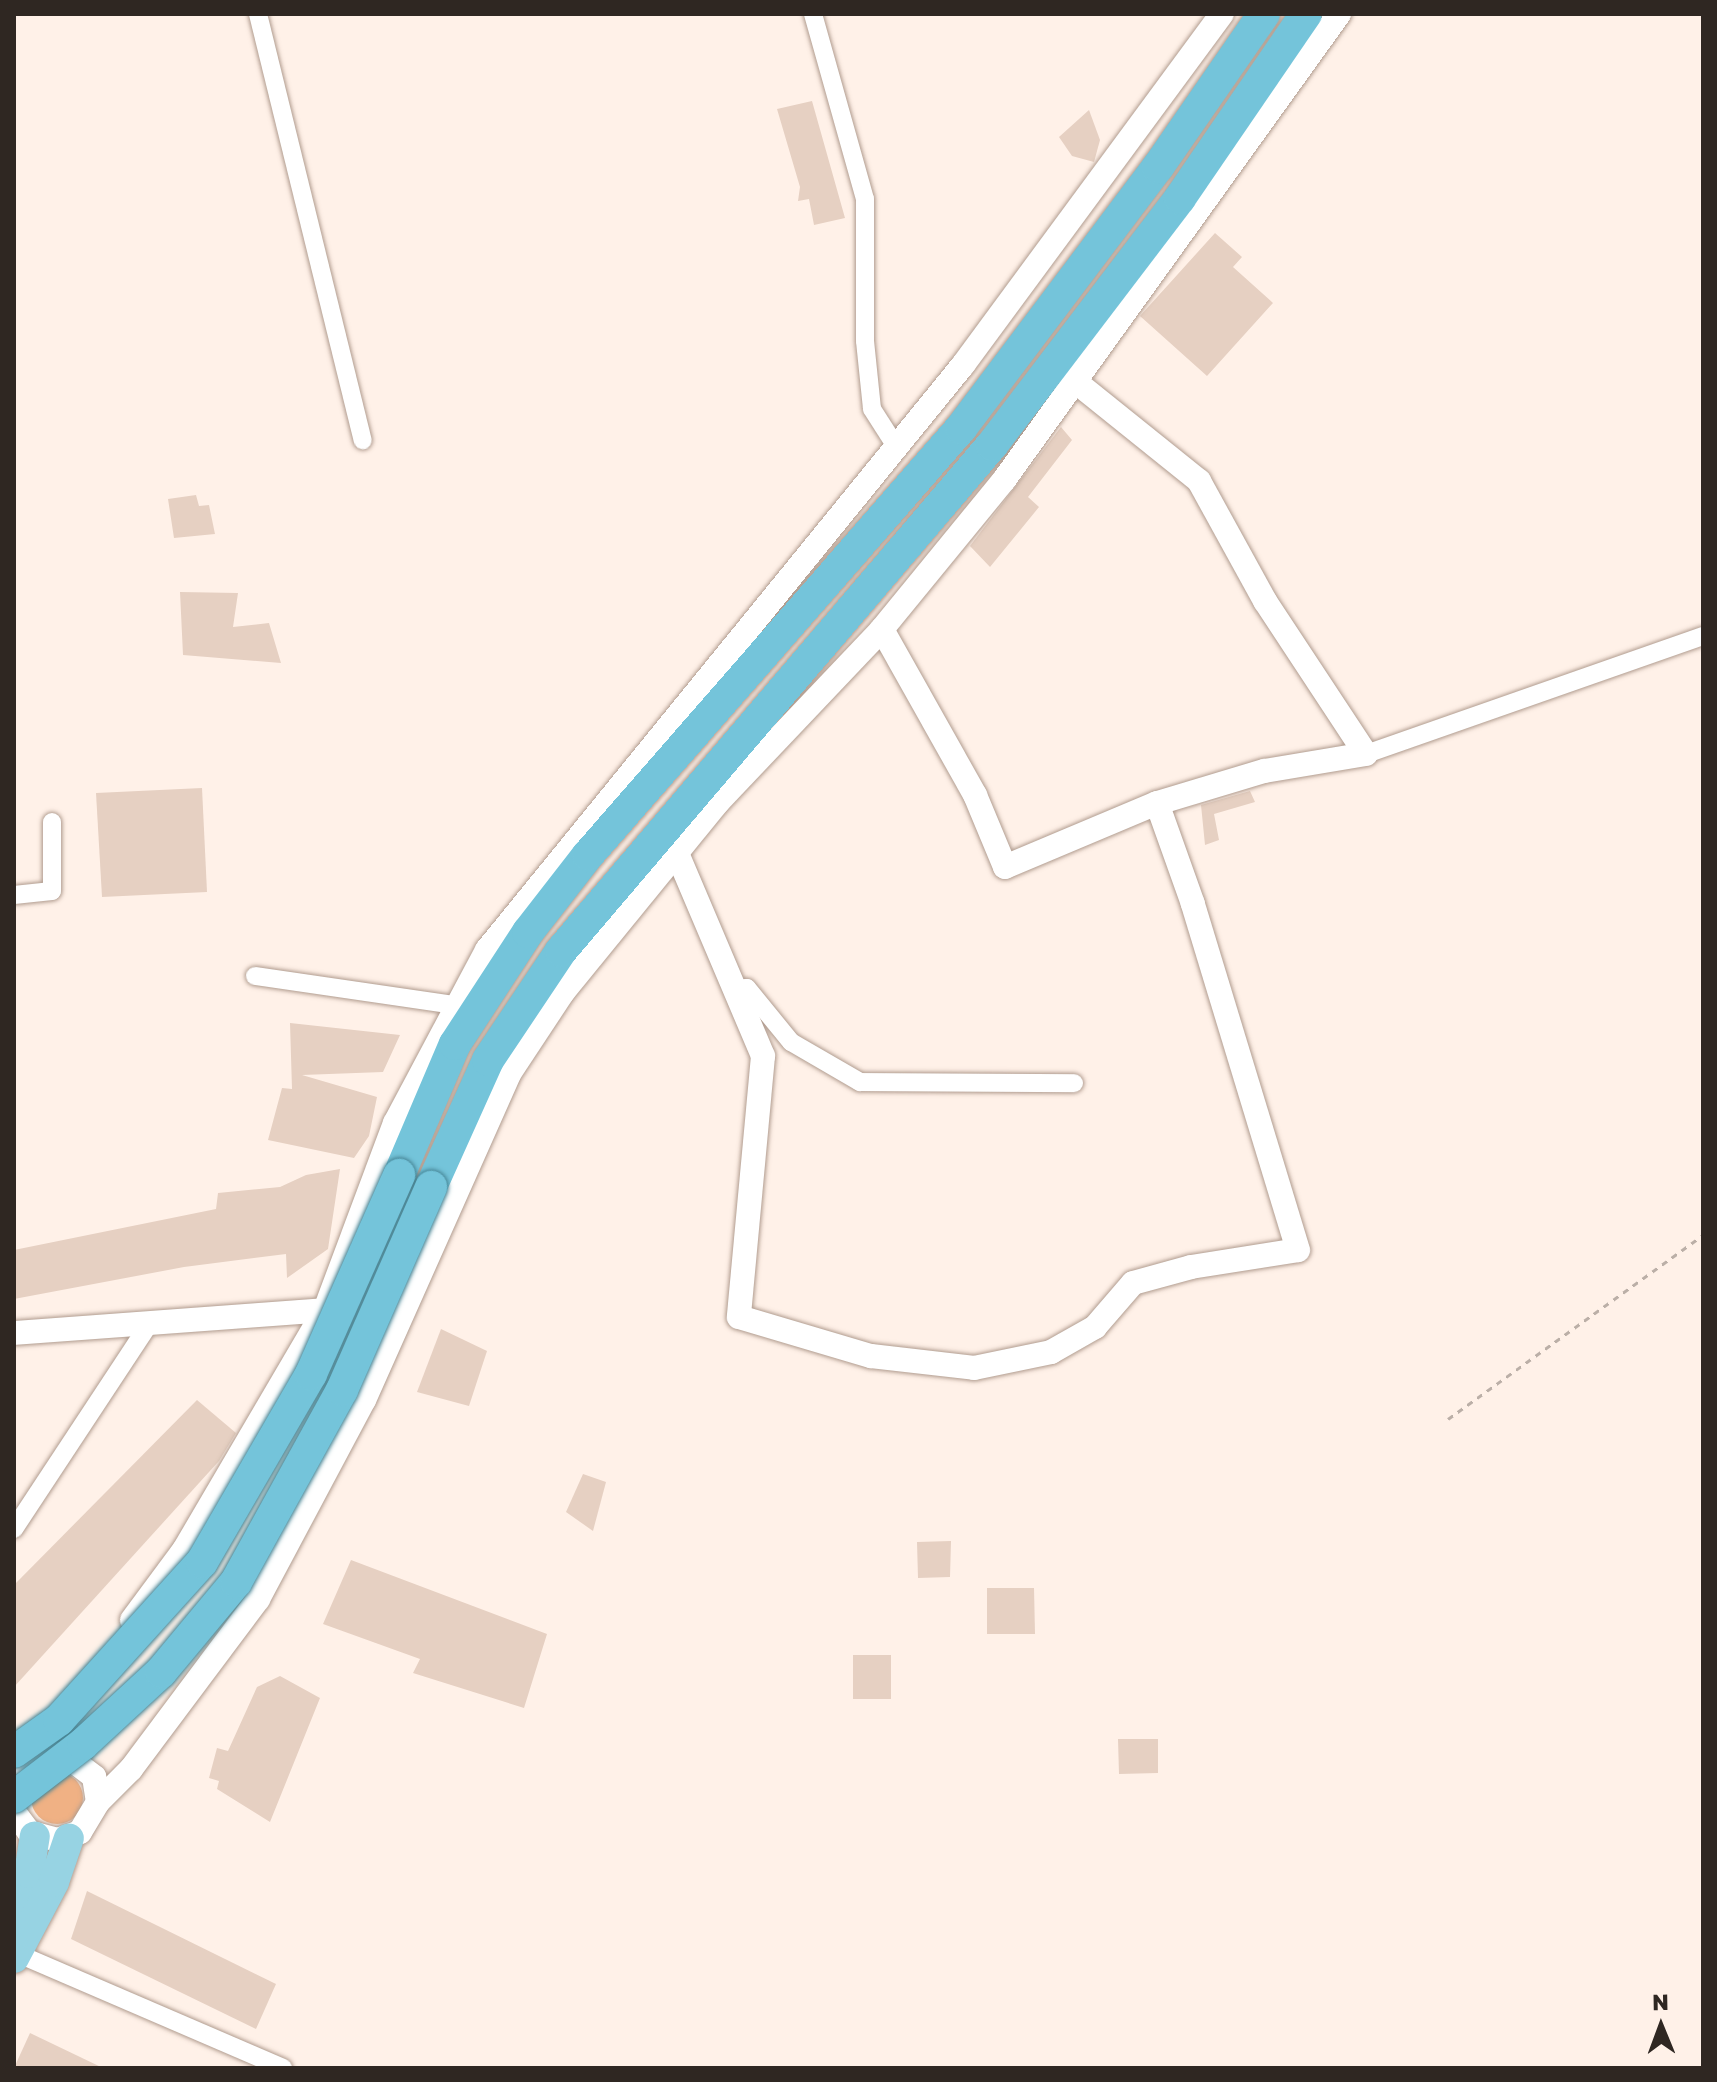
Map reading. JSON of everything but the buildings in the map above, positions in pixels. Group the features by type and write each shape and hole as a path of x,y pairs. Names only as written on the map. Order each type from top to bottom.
{"highway":[{"path":"15,1774 59,1720 202,1562 311,1374 455,1044 528,932 588,855 961,428 1158,167 1264,14"},
{"path":"15,1774 83,1744 161,1672 236,1582 342,1390 488,1060 561,951 992,445 1180,198 1306,14"}],"main road":[{"path":"14,1911 26,1837"},
{"path":"15,1955 54,1882 69,1838"}],"street":[{"path":"258,14 363,440"},
{"path":"813,14 865,199 865,341 872,409 897,448"},
{"path":"15,1774 51,1753 63,1713 184,1550 325,1310 395,1123 455,1005 487,950 564,851 675,723 897,448 1222,14"},
{"path":"14,1812 26,1837 69,1838 89,1824 98,1802 131,1769 258,1599 364,1400 509,1074 572,981 676,851 882,629 1076,382 1339,14"},
{"path":"1076,382 1199,481 1265,601 1366,754"},
{"path":"882,629 975,795 1005,867 1157,803 1264,771 1366,754 1703,636"},
{"path":"676,851 763,1056 739,1317 871,1356 974,1368 1051,1352 1095,1327 1133,1283 1191,1267 1298,1250 1193,904 1157,803"},
{"path":"14,895 52,891 52,822"},
{"path":"255,976 455,1005"},
{"path":"734,989 747,988 791,1042 860,1082 1074,1083"},
{"path":"14,1333 325,1310"},
{"path":"14,1529 150,1323"},
{"path":"51,1753 86,1766 94,1777 98,1802"},
{"path":"15,1955 283,2068"}],"path":[{"path":"1448,1419 1703,1235"}],"shaded area":[{"path":"57,1772 75,1780 83,1798 75,1816 57,1824 39,1816 31,1798 39,1780"}]}
